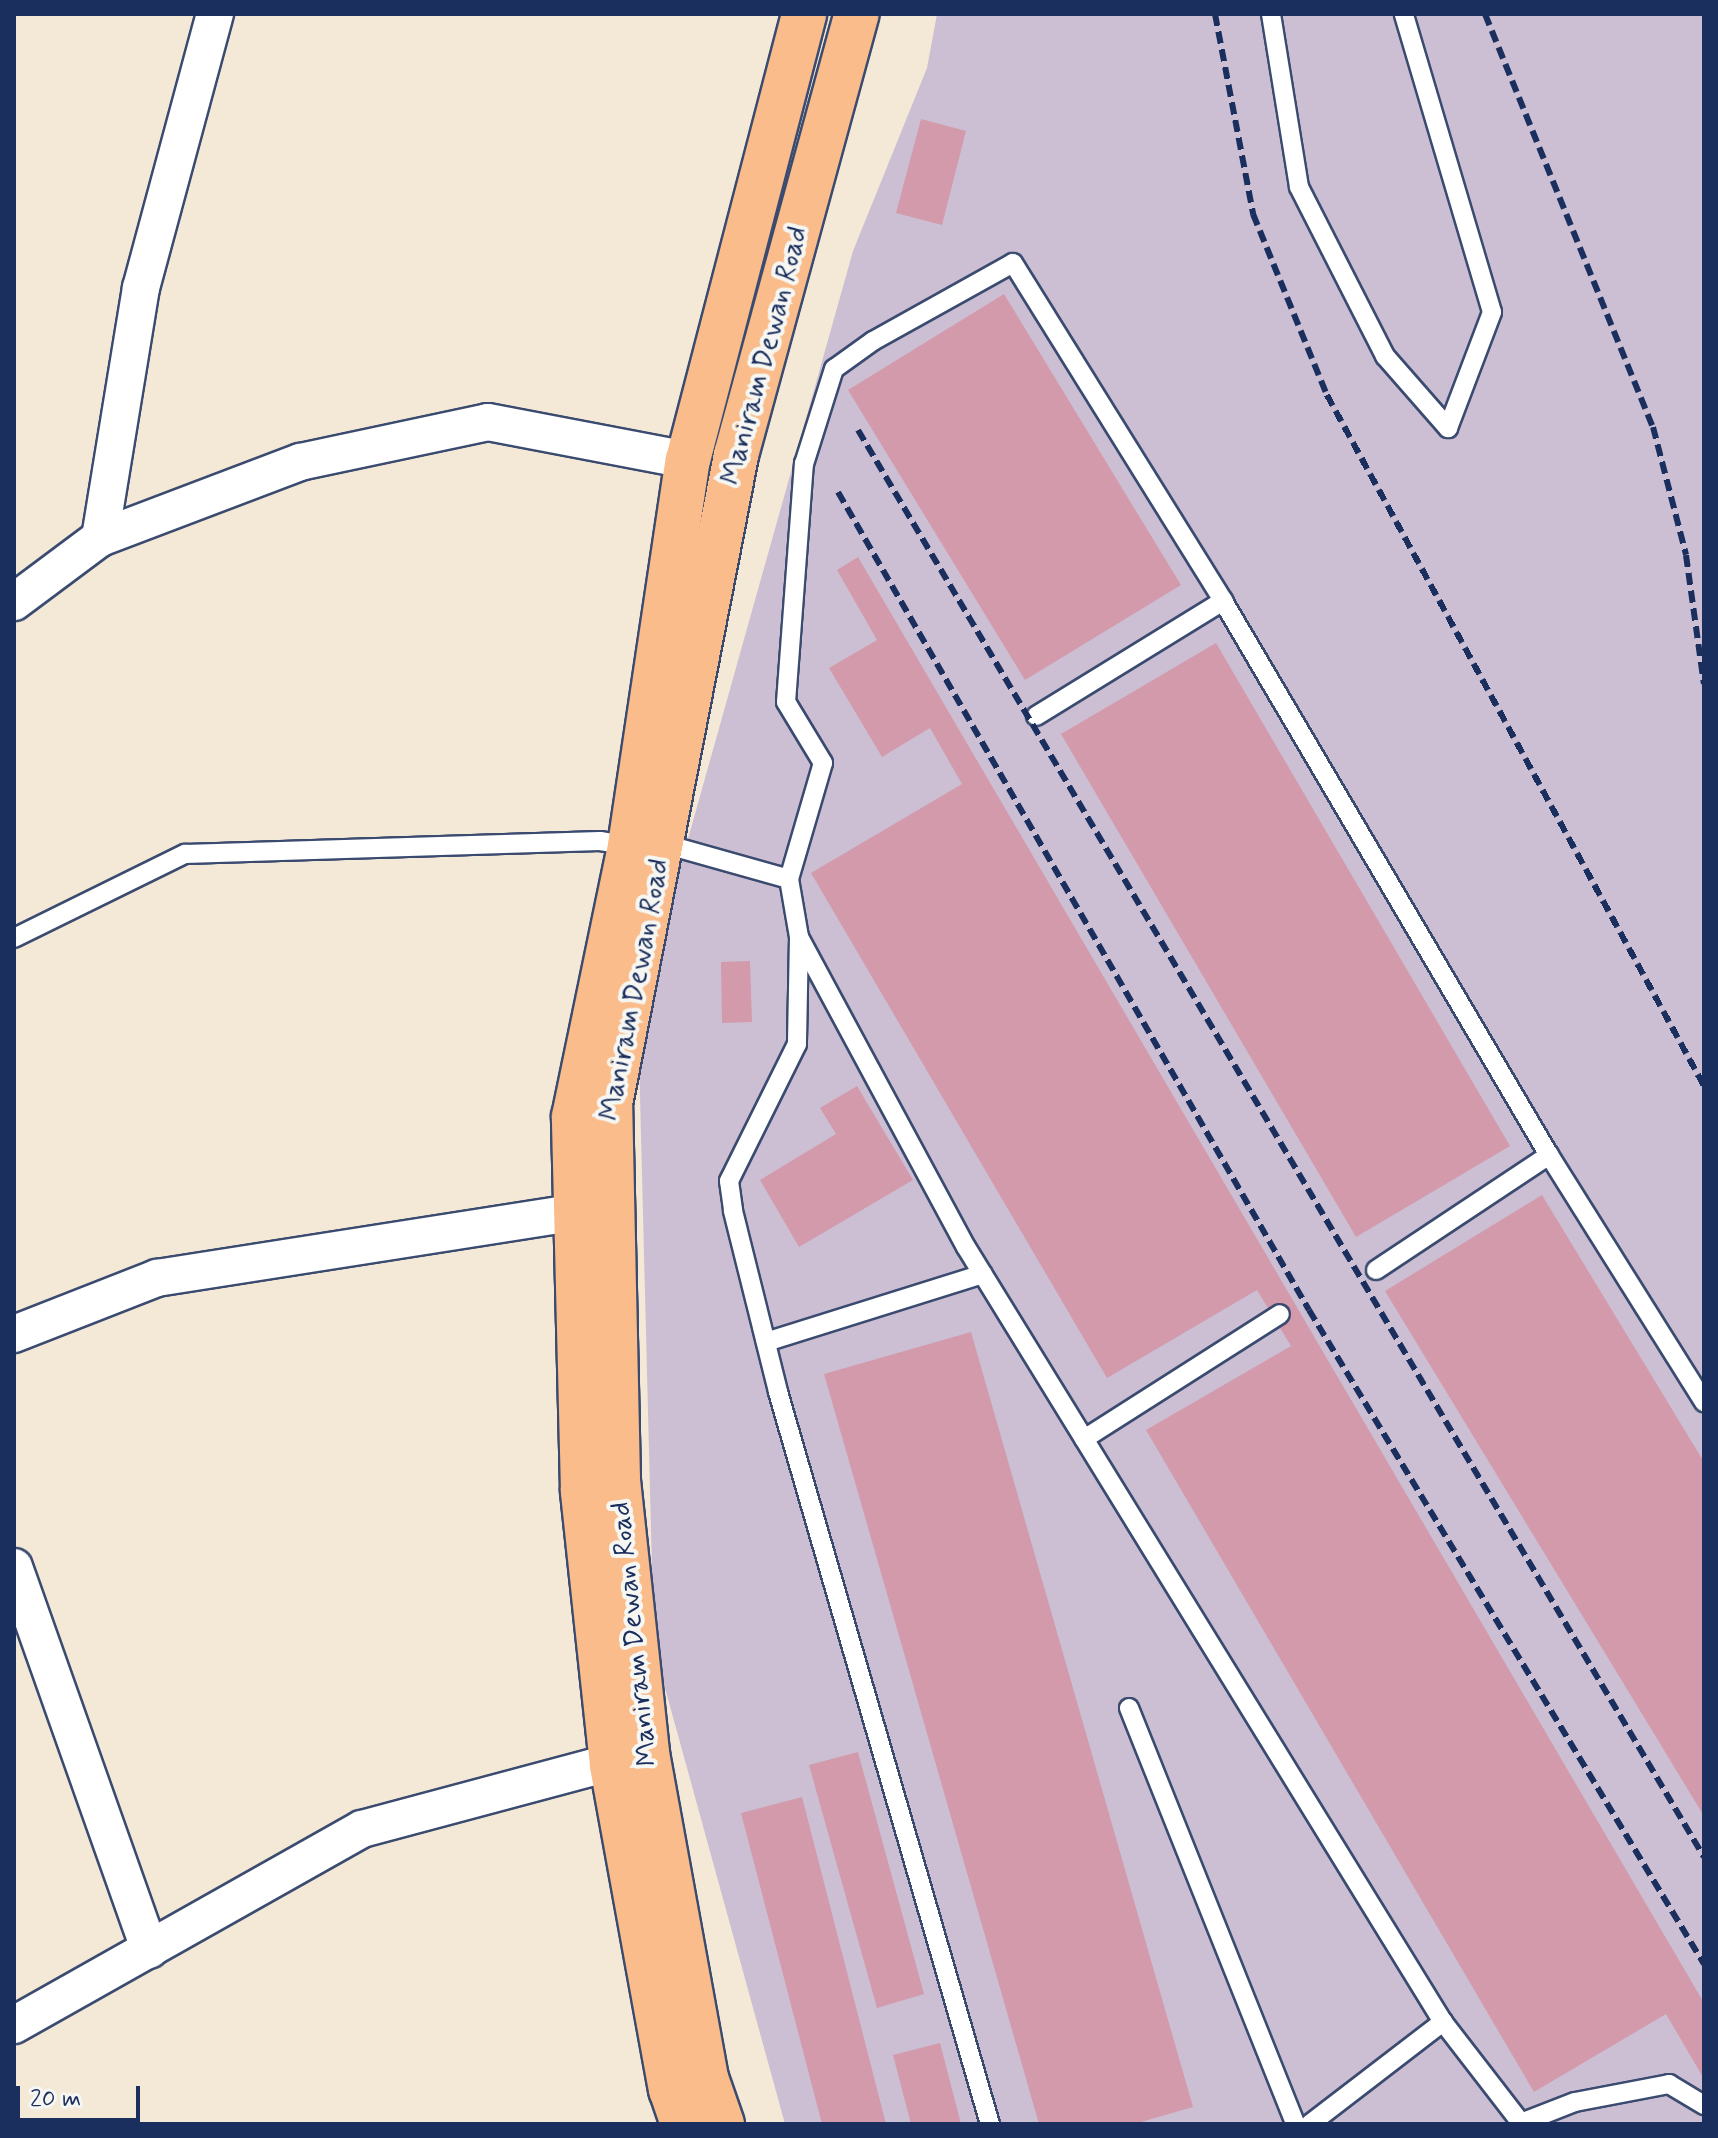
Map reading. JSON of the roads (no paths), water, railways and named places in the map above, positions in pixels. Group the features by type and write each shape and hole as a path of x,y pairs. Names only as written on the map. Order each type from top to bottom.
{"main road":[{"name":"Maniram Dewan Road","path":"722,2124 706,2078 629,1758 618,1479 610,1104 647,844 688,460 804,14"},
{"name":"Maniram Dewan Road","path":"683,2124 671,2090 629,1758 583,1491 573,1213 574,1117 647,844 736,455 857,14"}],"street":[{"path":"100,538 141,288 215,14"},
{"path":"14,602 100,538 300,462 488,422 688,460"},
{"path":"14,1334 157,1278 573,1213"},
{"path":"14,1567 150,1950"},
{"path":"14,2025 362,1829 629,1758"}],"lane":[{"path":"1271,14 1299,187 1385,356 1448,428 1492,312 1404,14"},
{"path":"990,2124 766,1342 729,1181 797,1044 799,937 789,879 823,763 786,702 804,464 834,369 873,341 1013,263 1223,601 1549,1155 1704,1402"},
{"path":"1036,716 1223,601"},
{"path":"14,938 185,854 600,841 647,844 789,879"},
{"path":"799,937 983,1274 1443,2022 1521,2123 1575,2102 1669,2084 1704,2105"},
{"path":"1376,1270 1549,1155"},
{"path":"766,1342 983,1274"},
{"path":"1084,1439 1280,1314"},
{"path":"1129,1708 1295,2124"},
{"path":"1310,2124 1443,2022"}],"railway":[{"path":"1215,14 1253,214 1327,395 1704,1086"},
{"path":"1485,14 1653,427 1686,555 1704,684"},
{"path":"858,430 1704,1857"},
{"path":"838,492 1309,1310 1704,1964"}]}
